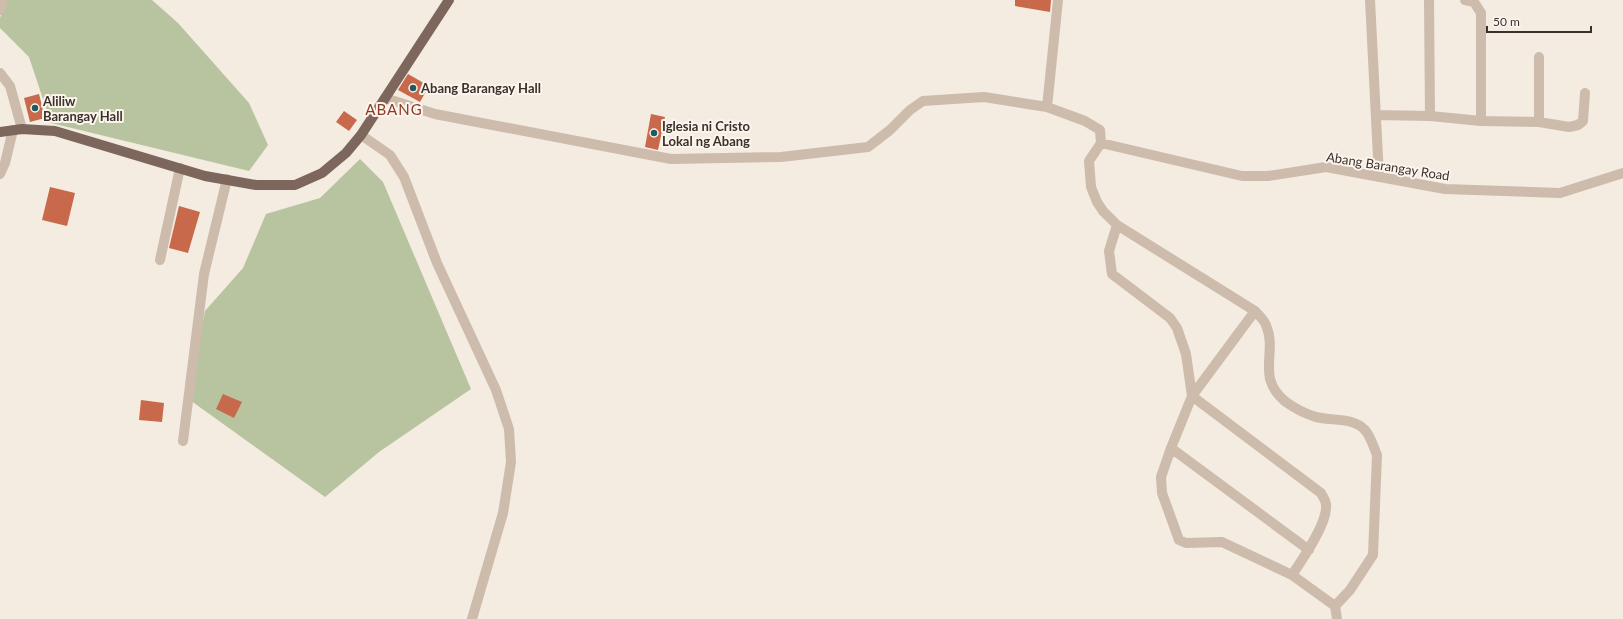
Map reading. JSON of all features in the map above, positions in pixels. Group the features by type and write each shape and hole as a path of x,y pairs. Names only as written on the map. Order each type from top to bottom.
{"main road":[{"path":"0,132 18,129 55,131 205,176 256,184 295,185 322,173 346,153 360,136 449,0"}],"street":[{"path":"0,10 3,0"},
{"path":"1047,107 1058,0"},
{"path":"1370,0 1379,177"},
{"path":"1429,0 1430,116"},
{"path":"1465,0 1474,2 1481,13 1480,122"},
{"path":"1539,57 1539,122"},
{"path":"0,73 10,86 18,129 0,174"},
{"path":"1376,115 1430,116 1480,122 1539,122 1570,127 1578,126 1583,121 1585,93"},
{"path":"384,98 435,114 671,159 781,157 868,147 890,130 910,110 923,101 984,97 1047,107 1085,121 1100,130 1101,144 1089,162 1091,187 1103,212 1117,225 1255,311 1266,325 1270,349 1268,368 1270,381 1276,391 1286,401 1313,416 1347,421 1356,424 1364,430 1370,439 1377,455 1372,555 1350,590 1335,606 1336,619"},
{"path":"360,136 390,155 404,177 436,263 496,390 509,429 511,462 503,513 472,619"},
{"name":"Abang Barangay Road","path":"1101,144 1242,176 1268,176 1326,167 1445,189 1560,193 1623,173"},
{"path":"160,260 180,168"},
{"path":"183,441 204,274 227,179"},
{"path":"1117,225 1109,251 1112,274 1170,318 1177,328 1186,354 1192,396 1321,493 1326,504 1325,517 1309,550 1292,575"},
{"path":"1255,311 1192,396 1160,476 1162,493 1179,540 1186,543 1222,542 1292,575 1335,606"},
{"path":"1172,448 1309,550"}],"green space":[{"path":"6,0 152,0 178,23 249,103 268,145 249,171 51,123 29,57 0,28 0,18"},
{"path":"360,159 383,182 471,389 379,452 325,497 187,398 205,311 243,268 266,214 320,198"}],"building":[{"path":"1015,0 1051,0 1050,12 1015,6"},
{"name":"Abang Barangay Hall","path":"408,74 429,86 420,102 398,90"},
{"name":"Aliliw Barangay Hall","path":"39,94 45,118 30,122 24,98"},
{"path":"344,111 357,120 349,131 336,122"},
{"name":"Iglesia ni Cristo Lokal ng Abang","path":"651,114 665,117 658,150 645,147"},
{"path":"50,187 75,193 67,226 42,220"},
{"path":"179,206 200,212 188,253 169,248"},
{"path":"223,394 242,402 234,418 216,409"},
{"path":"141,400 164,403 162,422 139,420"}],"place":[{"name":"Abang Barangay Hall","path":"413,88"},
{"name":"Aliliw Barangay Hall","path":"35,108"},
{"name":"Iglesia ni Cristo Lokal ng Abang","path":"654,133"}],"district":[{"name":"ABANG","path":"394,110"}]}
